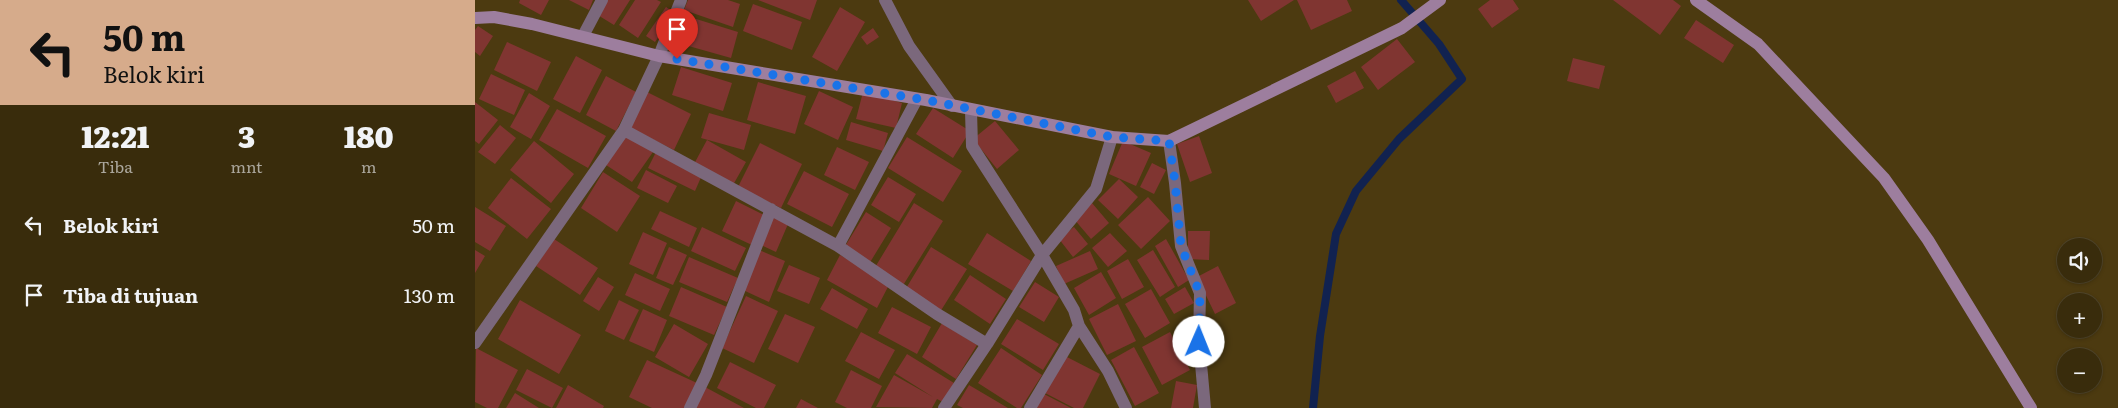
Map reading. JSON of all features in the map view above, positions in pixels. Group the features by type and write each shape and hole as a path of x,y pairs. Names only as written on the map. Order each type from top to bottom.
{"street":[{"path":"583,36 602,0"},
{"path":"475,343 624,130 659,56 681,0"},
{"path":"885,0 909,46 946,105"},
{"path":"475,18 494,17 583,36 659,56 922,100 1112,137 1163,141 1401,28 1441,0"},
{"path":"1696,0 1758,44 1884,178 1928,240 2031,408"},
{"path":"838,246 922,100"},
{"path":"971,110 972,146 1039,261 1074,310 1079,326 1107,371 1126,408"},
{"path":"624,130 838,246 937,314 987,344"},
{"path":"944,408 1039,261 1096,189 1112,137"},
{"path":"1163,141 1175,182 1181,246 1200,294 1199,342 1205,408"},
{"path":"690,408 706,375 771,209"},
{"path":"1029,408 1079,326"}],"building":[{"path":"520,0 549,0 541,15 519,3"},
{"path":"569,0 593,0 589,10"},
{"path":"605,0 630,0 614,25 596,14"},
{"path":"635,0 657,0 661,2 638,38 619,25"},
{"path":"688,0 728,0 740,4 733,27 684,10"},
{"path":"758,0 817,0 810,20"},
{"path":"1248,0 1294,0 1261,21"},
{"path":"1297,0 1347,0 1352,11 1311,30"},
{"path":"1490,0 1513,0 1519,9 1492,28 1478,9"},
{"path":"1613,0 1673,0 1681,6 1660,35"},
{"path":"753,4 802,22 792,50 743,31"},
{"path":"666,7 675,13 655,42 646,36"},
{"path":"840,7 865,22 837,71 812,57"},
{"path":"693,18 738,32 731,58 685,45"},
{"path":"1696,20 1734,45 1723,63 1684,38"},
{"path":"478,26 493,36 480,56 475,52 475,30"},
{"path":"671,28 687,33 683,48 667,43"},
{"path":"873,28 879,37 867,45 861,37"},
{"path":"1397,39 1415,62 1378,90 1361,67"},
{"path":"507,42 551,62 537,91 494,70"},
{"path":"576,56 602,70 580,113 553,99"},
{"path":"1573,58 1605,66 1599,89 1567,81"},
{"path":"681,67 732,83 723,111 672,95"},
{"path":"1355,71 1364,88 1336,103 1327,86"},
{"path":"491,74 525,90 514,115 479,99"},
{"path":"606,76 636,92 616,131 586,115"},
{"path":"758,82 806,96 795,134 747,120"},
{"path":"819,91 853,107 838,140 804,124"},
{"path":"647,92 691,114 674,150 630,128"},
{"path":"863,92 902,103 896,128 856,119"},
{"path":"529,93 550,106 531,139 510,127"},
{"path":"475,102 498,120 479,144 475,141"},
{"path":"933,108 970,131 953,158 916,134"},
{"path":"557,109 606,136 588,168 539,140"},
{"path":"709,113 751,125 744,150 701,138"},
{"path":"995,121 1019,150 997,169 973,139"},
{"path":"851,122 888,133 883,151 846,140"},
{"path":"500,125 516,138 495,164 478,152"},
{"path":"627,134 653,152 632,182 606,165"},
{"path":"1199,136 1212,173 1190,182 1177,144"},
{"path":"907,137 962,171 943,202 888,168"},
{"path":"707,140 746,162 733,185 694,164"},
{"path":"534,141 574,174 551,203 510,170"},
{"path":"1123,141 1151,153 1136,186 1109,174"},
{"path":"760,143 802,164 781,208 738,187"},
{"path":"837,147 869,162 855,190 824,175"},
{"path":"656,152 702,175 695,191 648,168"},
{"path":"1152,163 1166,170 1154,194 1140,187"},
{"path":"646,170 677,186 668,203 637,188"},
{"path":"804,171 849,194 832,227 787,204"},
{"path":"603,172 640,196 617,232 581,208"},
{"path":"888,177 916,194 899,222 871,205"},
{"path":"511,178 551,209 527,239 488,208"},
{"path":"1119,179 1138,197 1118,219 1098,200"},
{"path":"1148,197 1170,221 1141,249 1118,225"},
{"path":"736,201 766,216 752,245 722,231"},
{"path":"914,203 943,221 902,287 874,269"},
{"path":"1092,203 1109,223 1091,239 1074,219"},
{"path":"475,207 506,226 490,251 475,242"},
{"path":"660,211 697,228 689,247 651,229"},
{"path":"866,212 891,228 869,264 844,248"},
{"path":"773,217 788,224 776,252 761,245"},
{"path":"702,227 746,248 735,271 691,251"},
{"path":"1074,227 1088,244 1073,257 1059,239"},
{"path":"1188,231 1210,231 1209,260 1188,259"},
{"path":"643,232 667,243 653,275 629,264"},
{"path":"987,233 1031,261 1013,291 968,264"},
{"path":"1110,233 1127,251 1108,267 1092,248"},
{"path":"554,239 598,268 580,295 536,266"},
{"path":"1166,239 1189,280 1178,287 1155,246"},
{"path":"669,247 687,255 673,285 656,278"},
{"path":"931,247 967,269 940,312 905,290"},
{"path":"475,250 485,256 475,273"},
{"path":"759,250 785,261 769,302 743,290"},
{"path":"1153,250 1175,287 1160,297 1137,260"},
{"path":"1090,251 1098,269 1064,284 1056,266"},
{"path":"840,255 890,283 877,308 827,280"},
{"path":"689,257 738,278 727,302 679,282"},
{"path":"1128,259 1144,287 1122,299 1107,271"},
{"path":"789,265 820,278 809,304 777,291"},
{"path":"1218,266 1236,303 1215,314 1197,277"},
{"path":"1101,272 1116,298 1089,315 1074,288"},
{"path":"635,273 670,289 660,311 625,295"},
{"path":"970,275 1006,299 990,324 954,300"},
{"path":"598,277 614,287 599,311 583,301"},
{"path":"1035,282 1059,297 1044,322 1019,307"},
{"path":"681,287 727,307 714,335 669,316"},
{"path":"1185,287 1194,303 1174,314 1165,299"},
{"path":"832,288 868,309 857,329 820,309"},
{"path":"1151,289 1170,323 1145,338 1125,304"},
{"path":"746,296 778,311 754,363 722,348"},
{"path":"520,300 581,335 559,374 498,339"},
{"path":"619,300 639,310 624,340 605,331"},
{"path":"1118,304 1136,341 1107,355 1089,319"},
{"path":"892,307 931,327 917,354 878,333"},
{"path":"643,309 667,320 654,352 629,341"},
{"path":"785,314 815,327 798,363 768,349"},
{"path":"1017,319 1059,344 1043,370 1001,344"},
{"path":"942,323 977,345 956,379 922,357"},
{"path":"674,324 708,344 689,377 655,357"},
{"path":"861,332 895,350 879,379 845,361"},
{"path":"1170,332 1190,370 1162,385 1142,347"},
{"path":"1134,347 1159,393 1135,406 1111,360"},
{"path":"476,348 518,370 498,408 487,408 475,402"},
{"path":"1001,348 1042,375 1021,408 1017,408 978,383"},
{"path":"907,354 954,383 943,402 937,399 932,408 876,407 894,375 933,397 895,373"},
{"path":"1065,356 1100,374 1083,408 1074,408 1045,393"},
{"path":"647,360 697,383 686,408 652,408 629,397"},
{"path":"730,362 776,385 764,408 756,408 717,388"},
{"path":"527,369 563,388 552,408 516,390"},
{"path":"851,370 882,386 871,408 847,408 835,402"},
{"path":"1176,381 1197,385 1193,408 1171,408"},
{"path":"568,385 604,406 603,408 556,408"},
{"path":"969,385 1008,408 963,408 957,405"},
{"path":"705,387 744,408 695,408"},
{"path":"515,393 539,408 506,408"},
{"path":"1044,394 1071,408 1036,408"},
{"path":"801,399 818,408 796,408"}],"waterway":[{"path":"1313,408 1320,336 1336,234 1356,191 1399,139 1462,79 1439,44 1401,0"}],"route":[{"path":"677,59 926,100 1112,137 1169,141 1181,246 1200,294 1199,342"}]}
